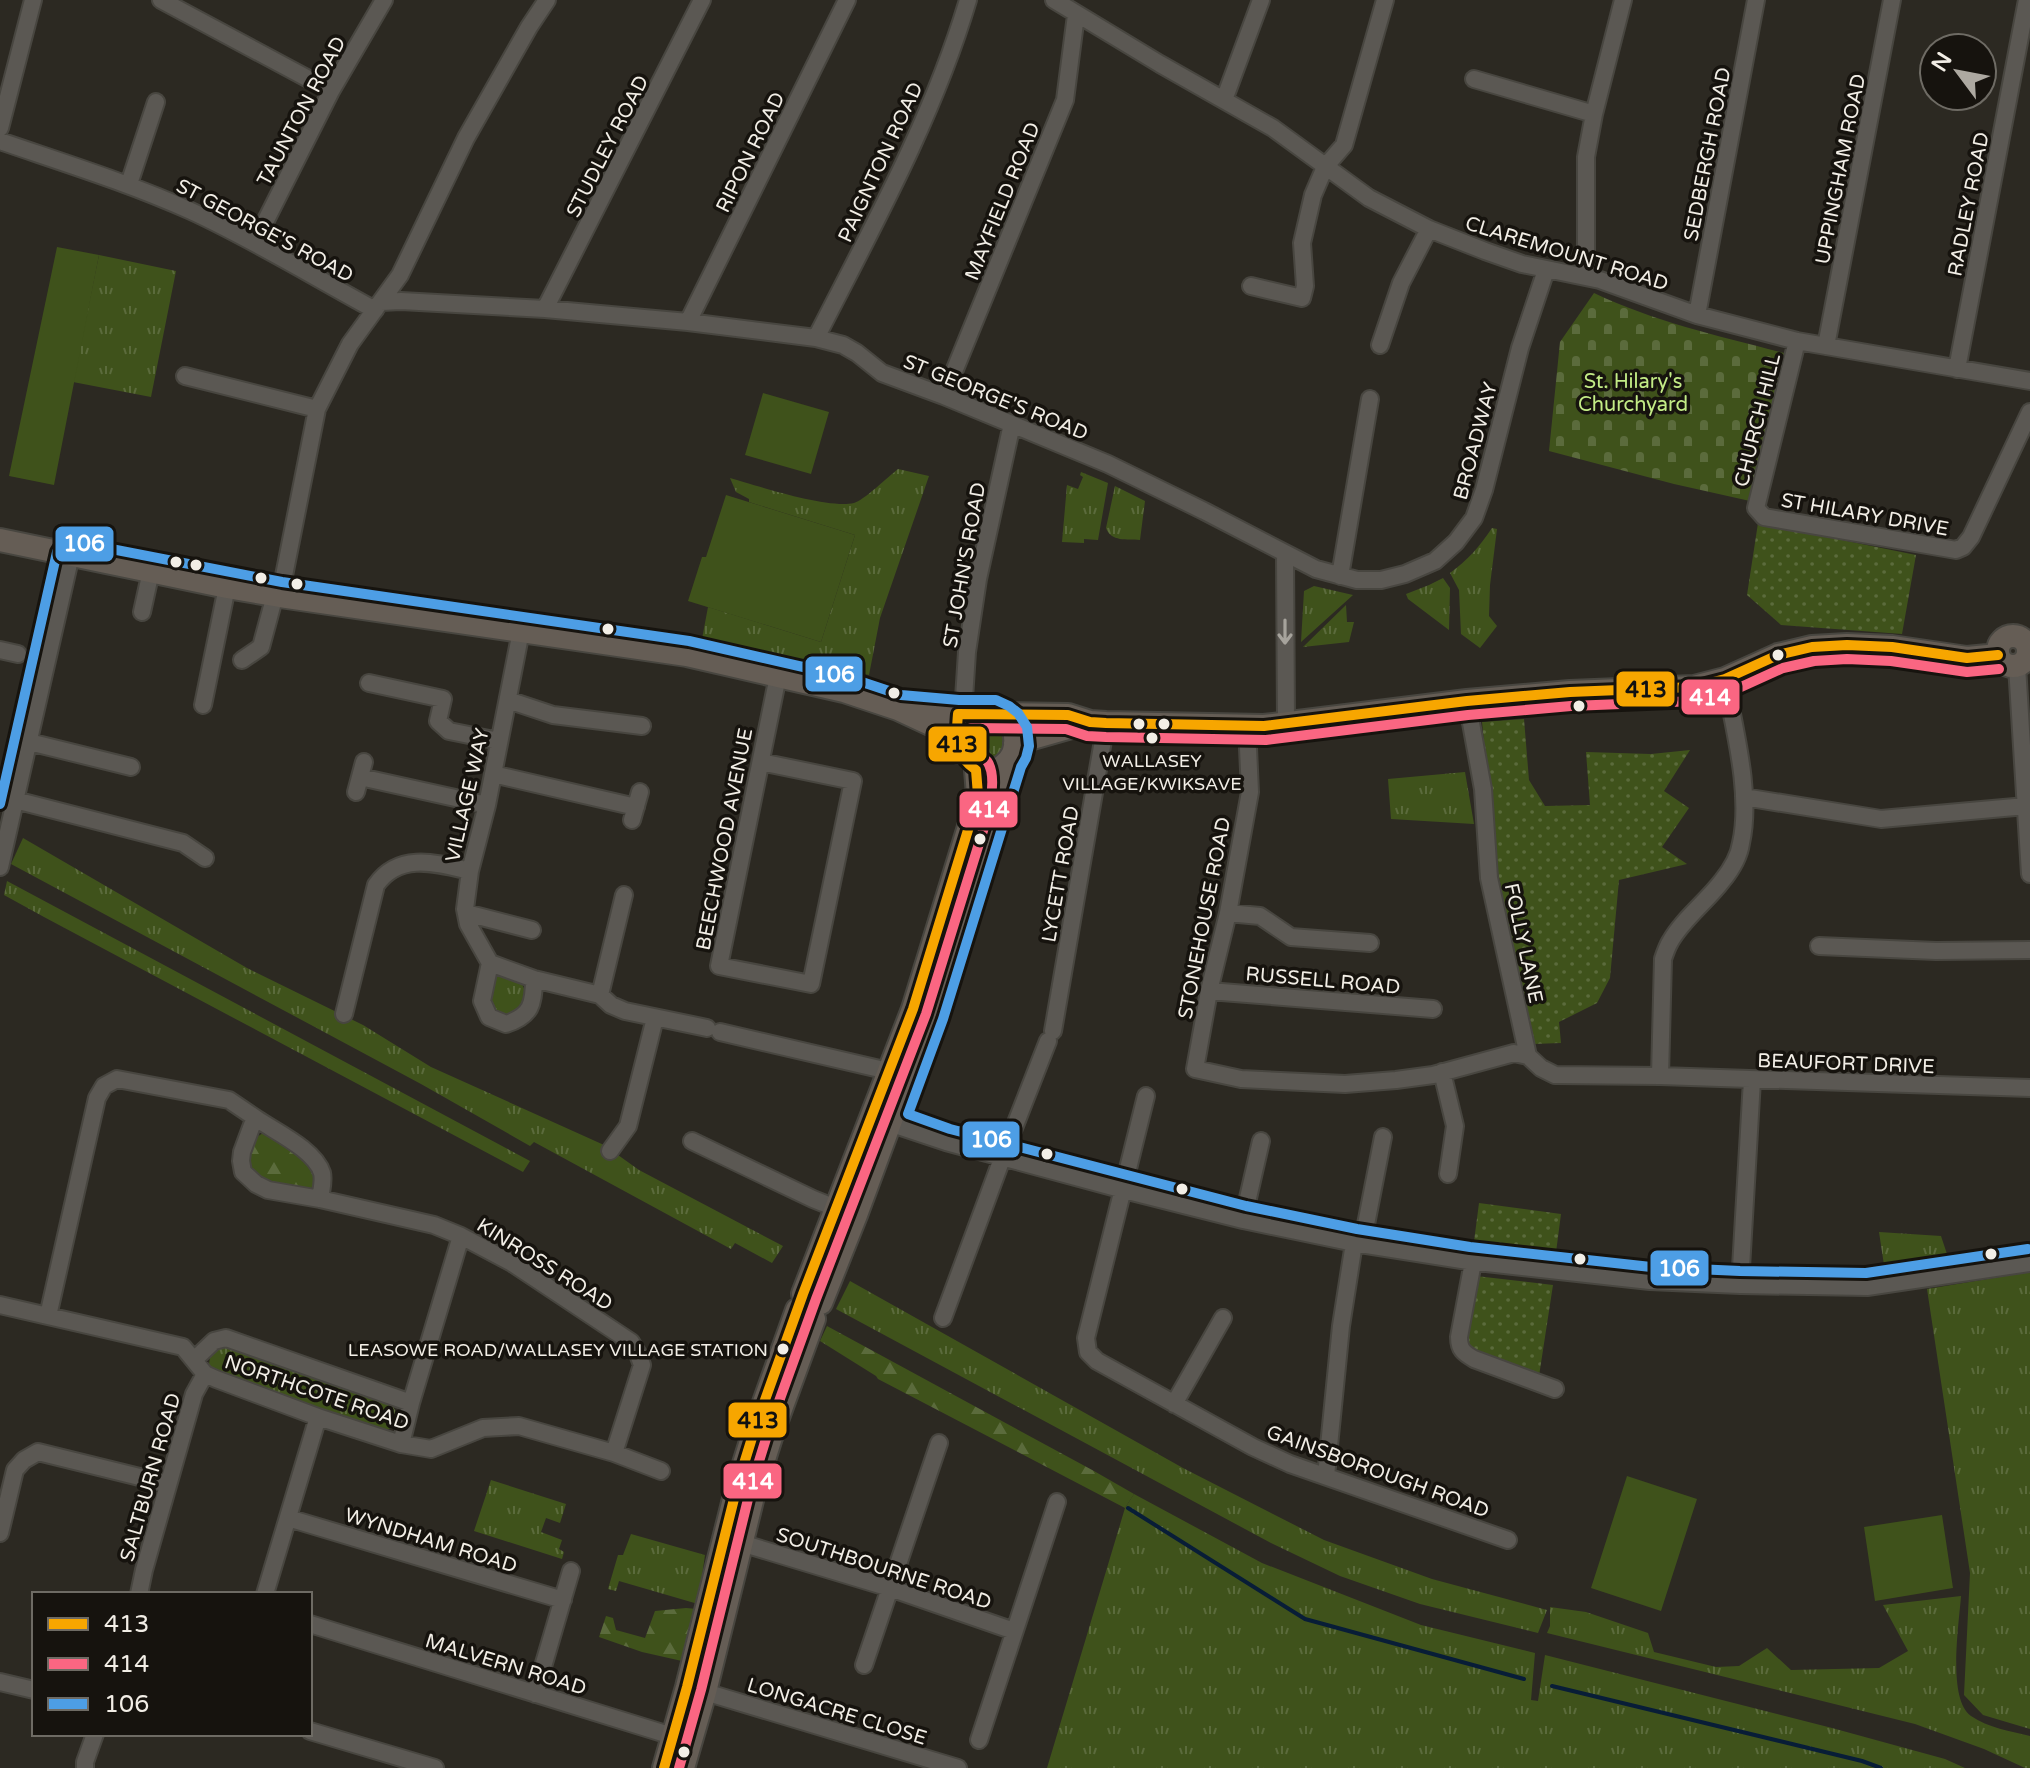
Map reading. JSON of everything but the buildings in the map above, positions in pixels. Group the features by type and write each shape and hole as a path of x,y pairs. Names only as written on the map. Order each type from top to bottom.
{"main road":[{"path":"0,540 227,587 687,655 844,691 898,709 941,729 961,758 976,770 993,771 1012,752 1098,722"},
{"path":"898,709 960,714 1068,715 1098,722 1247,726 1570,692 1694,687 1725,679 1778,655 1812,647 1892,647 1967,658 2020,652"},
{"path":"957,749 960,714"},
{"path":"683,1768 682,1739 738,1483 756,1425 809,1307 898,1074 935,1000 1012,752 1014,733 1009,724 993,714"},
{"path":"898,1074 913,1009 978,795 976,770"},
{"path":"664,1768 705,1692 755,1488 809,1307"}],"street":[{"path":"0,128 33,0"},
{"path":"161,0 331,91"},
{"name":"TAUNTON ROAD","path":"255,242 331,91 384,0"},
{"path":"242,660 261,647 277,595 317,409 350,344 400,275 466,138 547,0"},
{"name":"STUDLEY ROAD","path":"545,309 702,0"},
{"name":"RIPON ROAD","path":"688,322 847,0"},
{"name":"PAIGNTON ROAD","path":"816,338 923,121 954,48 968,0"},
{"name":"CLAREMOUNT ROAD","path":"1054,0 1273,128 1369,198 1429,229 1509,259 1546,270 1586,276 1697,315 1797,341 2030,381"},
{"path":"1224,100 1261,0"},
{"path":"1251,286 1302,298 1305,286 1302,243 1313,195 1325,167 1344,145 1385,0"},
{"path":"1586,276 1586,157 1623,0"},
{"name":"SEDBERGH ROAD","path":"1697,315 1756,0"},
{"name":"UPPINGHAM ROAD","path":"1826,346 1892,0"},
{"name":"RADLEY ROAD","path":"1957,369 2027,0"},
{"name":"MAYFIELD ROAD","path":"944,396 1065,100 1076,15"},
{"path":"1474,79 1594,114"},
{"path":"129,184 156,102"},
{"name":"ST GEORGE'S ROAD","path":"0,141 129,184 255,242 378,306 401,301 545,309 688,322 816,338 843,345 882,373 1108,464 1316,569 1340,576"},
{"path":"1380,345 1401,283 1429,229"},
{"name":"BROADWAY","path":"1340,576 1381,580 1405,574 1435,561 1456,542 1474,518 1520,348 1546,270"},
{"name":"CHURCH HILL","path":"1756,508 1797,341"},
{"path":"185,376 317,409"},
{"path":"1340,576 1370,399"},
{"name":"ST HILARY DRIVE","path":"1756,508 1764,517 1956,550 1971,537 2030,412"},
{"name":"ST JOHN'S ROAD","path":"960,714 978,579 1012,424"},
{"path":"1285,554 1286,723"},
{"path":"0,867 71,555"},
{"path":"142,612 151,571"},
{"path":"203,705 227,587"},
{"name":"VILLAGE WAY","path":"490,963 468,924 466,913 470,871 487,805 521,631"},
{"path":"0,650 18,654"},
{"path":"2020,652 2030,874"},
{"name":"BEECHWOOD AVENUE","path":"761,762 853,781 811,984 719,966 778,676"},
{"path":"1448,1174 1455,1126 1442,1072 1514,1053 1528,1056 1555,1075 1660,1076 1663,959 1669,942 1722,881 1741,846 1745,821 1744,797 1725,679"},
{"path":"369,683 443,699 438,721 449,731 499,741"},
{"path":"508,700 553,715 642,726"},
{"name":"FOLLY LANE","path":"1467,701 1483,789 1489,878 1528,1056"},
{"name":"LYCETT ROAD","path":"943,1318 1051,1036 1098,722"},
{"name":"STONEHOUSE ROAD","path":"1247,726 1250,792 1195,1069 1241,1079 1345,1084 1442,1072"},
{"path":"29,742 131,767"},
{"path":"493,774 636,806"},
{"path":"360,777 487,805"},
{"path":"1744,797 1881,819 2026,806"},
{"path":"15,800 183,843 205,858"},
{"path":"344,1014 376,885 385,872 413,862 470,871"},
{"path":"600,995 624,895"},
{"path":"466,913 532,930"},
{"path":"1228,913 1260,916 1291,937 1370,943"},
{"path":"1819,946 1936,951 2030,950"},
{"path":"534,979 530,1008 521,1019 506,1024 489,1017 482,1001 490,963 534,979 600,995 611,1005 625,1011 898,1074"},
{"name":"RUSSELL ROAD","path":"1209,991 1433,1009"},
{"path":"610,1151 628,1126 655,1018"},
{"name":"BEAUFORT DRIVE","path":"1660,1076 2030,1088"},
{"path":"48,1316 97,1098 104,1086 117,1079 229,1100 316,1161 323,1176 320,1199"},
{"path":"1740,1285 1752,1080"},
{"path":"1124,1190 1146,1096"},
{"name":"KINROSS ROAD","path":"257,1119 252,1125 241,1161 243,1172 256,1184 268,1190 434,1225 461,1236 512,1263 631,1342 642,1365 614,1453"},
{"path":"881,1120 946,1142 1243,1220 1358,1244 1473,1262 1650,1281 1867,1287 2030,1263"},
{"path":"1326,1476 1341,1326 1383,1137"},
{"path":"692,1141 846,1212"},
{"path":"1243,1220 1261,1141"},
{"name":"GAINSBOROUGH ROAD","path":"1124,1190 1086,1338 1088,1352 1097,1361 1290,1464 1508,1540"},
{"path":"401,1444 461,1236"},
{"path":"1473,1262 1459,1347 1474,1359 1555,1389"},
{"name":"NORTHCOTE ROAD","path":"0,1305 183,1347 200,1367 318,1417 401,1444 431,1449 483,1428 519,1426 614,1453 661,1471"},
{"path":"1174,1404 1223,1318"},
{"name":"NORTHCOTE ROAD","path":"200,1367 214,1341 226,1338 411,1403"},
{"name":"SALTBURN ROAD","path":"139,1592 200,1367"},
{"path":"266,1592 318,1417"},
{"path":"864,1665 939,1443"},
{"path":"0,1533 15,1470 38,1452 168,1484"},
{"path":"979,1740 1057,1502"},
{"name":"WYNDHAM ROAD","path":"288,1518 563,1600"},
{"name":"SOUTHBOURNE ROAD","path":"741,1543 890,1588 1014,1631"},
{"path":"535,1694 571,1571"},
{"name":"MALVERN ROAD","path":"312,1625 682,1739"},
{"path":"0,1682 32,1690"},
{"name":"LONGACRE CLOSE","path":"705,1692 958,1768"},
{"path":"312,1732 435,1768"},
{"path":"85,1768 94,1736"}],"green space":[{"path":"57,247 99,255 54,485 9,476"},
{"path":"99,255 176,271 151,397 73,382"},
{"name":"St. Hilary's Churchyard","path":"1594,293 1664,320 1784,353 1750,501 1549,451 1560,342"},
{"path":"763,393 829,412 811,474 745,455"},
{"path":"898,469 929,476 880,618 869,675 702,639 708,607 821,642 855,535 749,502 736,492 730,478 792,496 842,504 858,501"},
{"path":"1081,472 1108,483 1098,540 1062,542 1067,485 1078,489 1083,477"},
{"path":"1115,486 1145,501 1140,540 1116,538 1106,528"},
{"path":"726,495 855,535 821,642 688,601"},
{"path":"1758,523 1916,555 1902,634 1781,625 1747,595"},
{"path":"1492,528 1497,529 1489,616 1497,626 1480,648 1461,634 1459,590 1450,573 1473,552"},
{"path":"1443,578 1450,588 1449,630 1408,599 1406,594"},
{"path":"1314,586 1353,595 1301,642 1304,591"},
{"path":"1346,605 1347,622 1354,622 1349,642 1303,647"},
{"path":"1524,719 1529,780 1545,806 1590,805 1586,752 1651,754 1690,750 1664,791 1689,808 1662,847 1687,864 1619,880 1610,978 1597,1003 1559,1022 1561,1043 1533,1044 1496,863 1482,722"},
{"path":"987,725 1000,730 1005,743 1000,756 987,761 974,756 969,743 974,730"},
{"path":"1465,772 1474,824 1391,819 1388,779"},
{"path":"23,838 247,968 363,1025 431,1067 604,1145 639,1170 783,1246 772,1263 735,1243 731,1249 534,1142 530,1146 421,1084 11,864"},
{"path":"7,881 530,1161 523,1172 44,917 4,895"},
{"path":"504,976 519,982 525,993 524,1005 507,1018 491,1010 489,990 497,977"},
{"path":"265,1132 313,1166 316,1185 306,1191 258,1179 246,1166 253,1142"},
{"path":"1479,1203 1561,1214 1555,1260 1473,1249"},
{"path":"1879,1232 1941,1236 1948,1257 1884,1265"},
{"path":"2030,1272 2030,1729 1983,1715 1964,1695 1970,1573 1927,1289"},
{"path":"1476,1276 1553,1285 1539,1376 1500,1364 1466,1347"},
{"path":"850,1281 1183,1468 1324,1540 1432,1579 1547,1610 1538,1633 1420,1604 1340,1576 1271,1543 836,1309"},
{"path":"827,1326 1134,1494 1125,1508 878,1379 820,1341"},
{"path":"226,1345 390,1402 398,1415 396,1422 381,1431 212,1371 209,1364 211,1351"},
{"path":"1627,1476 1697,1499 1661,1611 1591,1588"},
{"path":"491,1480 566,1504 560,1523 546,1518 541,1532 562,1540 559,1549 564,1552 562,1559 474,1531"},
{"path":"1134,1494 1262,1563 1421,1625 1535,1653 1531,1700 1538,1701 1545,1655 1832,1728 1945,1759 1965,1768 1047,1768 1125,1508"},
{"path":"1942,1515 1953,1588 1875,1601 1864,1527"},
{"path":"631,1534 705,1555 698,1604 619,1581 616,1591 608,1589 618,1555 623,1555"},
{"path":"1961,1596 1956,1660 1959,1694 1964,1707 1971,1716 1985,1723 2030,1736 2030,1768 1915,1724 1547,1633 1550,1607 1586,1612 1648,1633 1654,1652 1716,1667 1739,1666 1767,1648 1791,1670 1879,1668 1908,1651 1883,1605"},
{"path":"697,1609 682,1661 642,1652 599,1637 606,1616 613,1618 616,1630 645,1638 655,1611"}],"waterway":[{"path":"1128,1508 1305,1619 1524,1679"},
{"path":"1552,1686 1881,1768"}],"transit line":[{"name":"106","path":"0,804 57,552 62,544 70,541 282,582 689,641 847,677 901,695 996,700 1018,713 1027,727 1029,746 943,1019 908,1114 950,1129 1246,1206 1357,1229 1470,1247 1651,1267 1866,1273 2028,1249"},
{"name":"413","path":"664,1768 756,1425 913,1009 972,817 978,795 976,770 960,752 958,714 1068,715 1106,723 1264,726 1467,701 1570,692 1694,687 1725,679 1778,655 1812,647 1892,647 1967,658 1998,655"},
{"name":"414","path":"679,1768 751,1487 769,1429 926,1014 986,821 992,774 987,761 972,747 971,728 1066,729 1087,736 1106,737 1266,740 1468,715 1571,706 1696,701 1730,692 1783,668 1814,661 1891,661 1967,672 1999,669"}],"place":[{"name":"WALLASEY VILLAGE/KWIKSAVE","path":"1152,738"},
{"name":"LEASOWE ROAD/WALLASEY VILLAGE STATION","path":"783,1349"}]}
